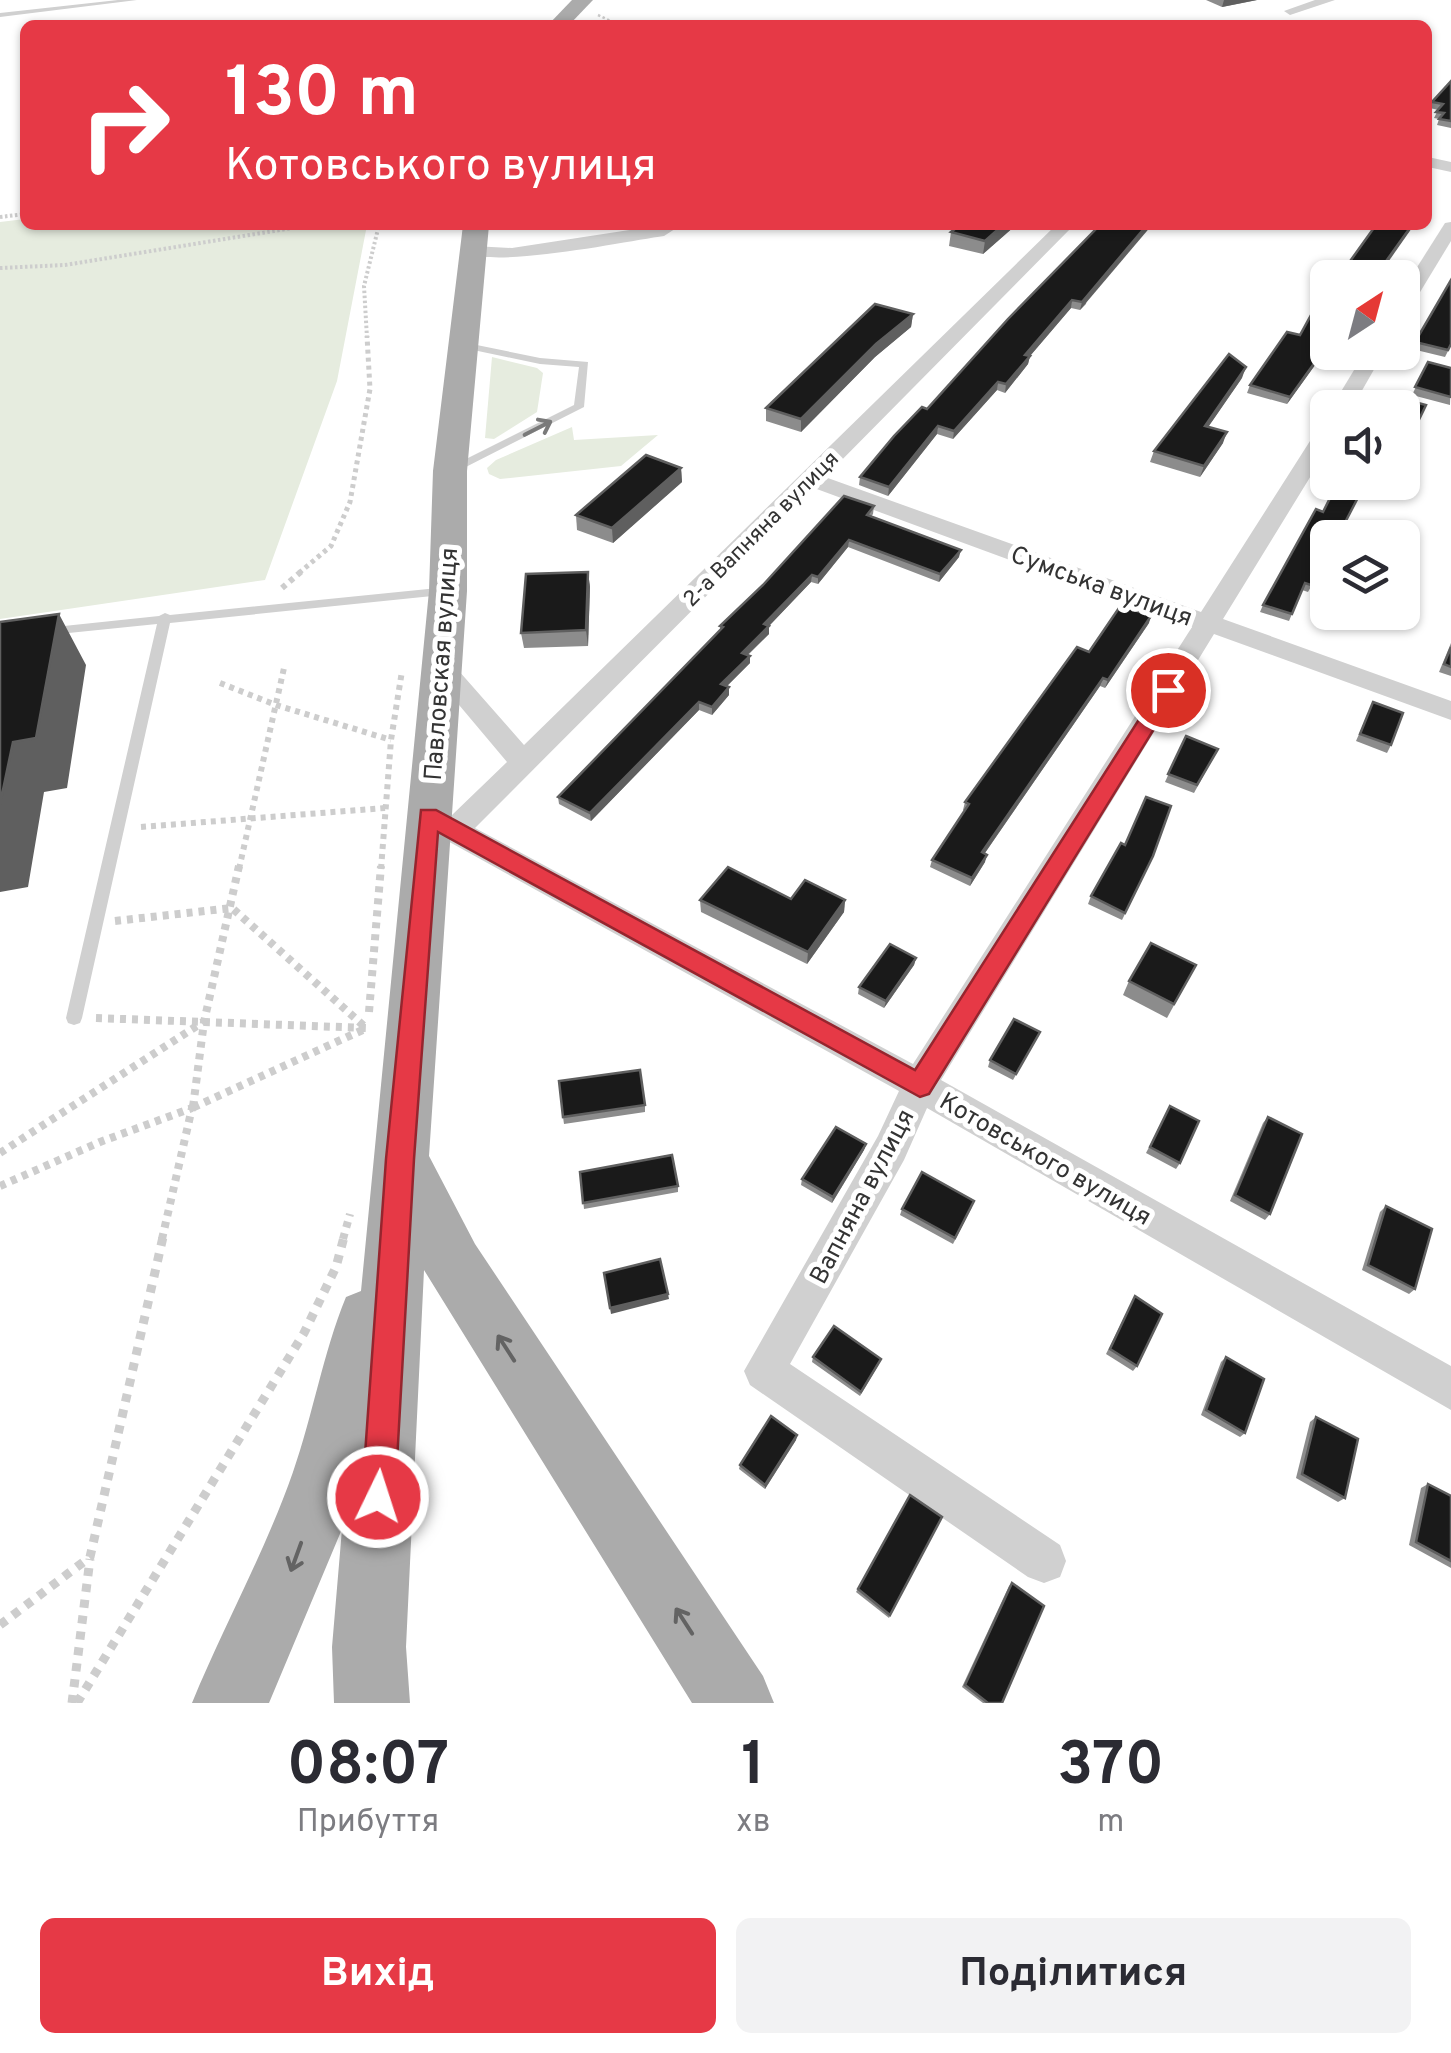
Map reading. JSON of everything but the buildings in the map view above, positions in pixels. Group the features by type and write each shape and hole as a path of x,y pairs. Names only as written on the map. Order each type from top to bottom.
{"main road":[{"path":"563,20 583,0"},
{"name":"Павловская вулиця","path":"372,1703 368,1647 376,1176 423,818 423,662 448,592 450,470 474,238"},
{"path":"230,1703 276,1613 324,1482 365,1335 376,1176"},
{"path":"376,1176 453,1265 736,1703"}],"street":[{"path":"1290,11 1329,0"},
{"path":"1420,278 1451,227"},
{"path":"474,238 512,253 666,230"},
{"name":"2-а Вапняна вулиця","path":"423,818 523,762 1061,230"},
{"name":"Вапняна вулиця","path":"1044,1561 764,1372 891,1148 920,1086 1310,459"},
{"name":"Сумська вулиця","path":"809,480 1451,712"},
{"path":"423,662 523,762"},
{"name":"Котовського вулиця","path":"423,818 920,1086 1451,1389"}],"lane":[{"path":"0,15 134,0"},
{"path":"450,470 579,406 584,364 540,361 461,344"},
{"path":"37,633 165,617 448,592"},
{"path":"74,1018 120,830 165,617"}],"path":[{"path":"0,268 64,265 290,230"},
{"path":"258,608 331,546 350,502 370,390 364,286 378,230"},
{"path":"366,1047 367,1028 423,818 391,740 423,662"},
{"path":"74,1703 90,1557 192,1108 204,1022 284,668"},
{"path":"220,683 276,705 391,740"},
{"path":"120,830 249,817 423,818"},
{"path":"96,923 232,908 367,1028"},
{"path":"74,1018 367,1028"},
{"path":"0,1153 204,1022"},
{"path":"0,1186 100,1142 192,1108 367,1028"},
{"path":"74,1703 304,1333 376,1176"},
{"path":"0,1626 90,1557"}],"shaded area":[{"path":"20,220 20,230 366,230 337,381 265,580 0,619 0,222"},
{"path":"492,357 543,373 537,412 494,439 485,438"},
{"path":"572,427 574,440 658,435 621,466 500,479 489,474 487,468 496,460"}],"route":[{"path":"378,1497 428,816 920,1086 1168,690"}]}
